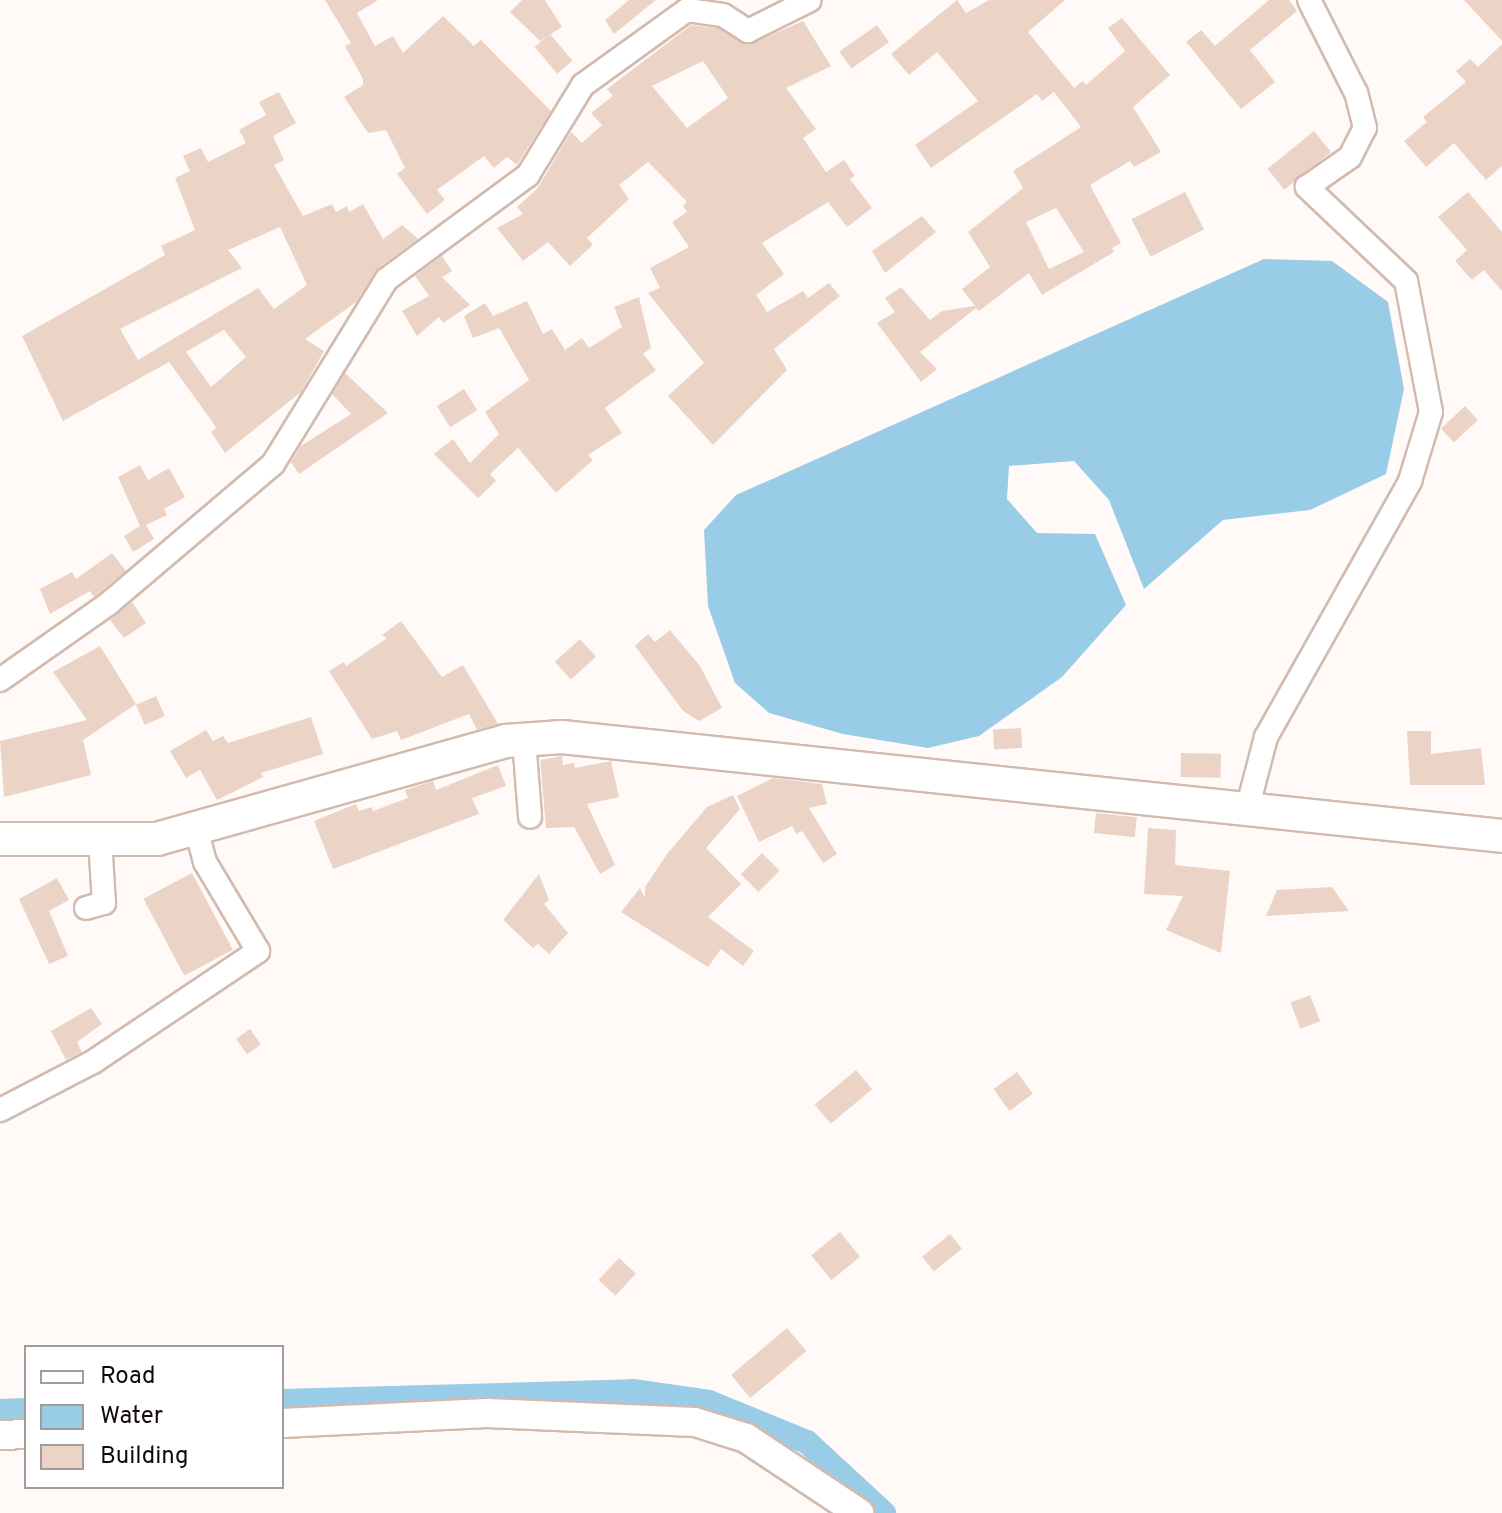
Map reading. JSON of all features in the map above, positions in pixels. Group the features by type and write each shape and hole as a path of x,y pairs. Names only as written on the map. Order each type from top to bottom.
{"main road":[{"path":"0,839 157,839 524,740 562,737 1248,806 1502,836"}],"street":[{"path":"0,680 108,604 273,464 387,279 528,175 583,85 687,10 723,15 748,31 810,0"},
{"path":"1248,806 1266,737 1410,481 1431,412 1406,281 1307,187 1350,157 1365,128 1356,93 1309,0"},
{"path":"524,740 530,817"},
{"path":"0,1110 93,1062 258,951 205,862 196,829"},
{"path":"86,908 104,903 100,839"},
{"path":"284,1423 487,1413 695,1422 746,1438 859,1513"},
{"path":"0,1435 24,1434"}],"water":[{"path":"1264,259 1332,261 1388,302 1404,389 1386,474 1310,510 1223,520 1144,589 1109,500 1074,461 1009,466 1007,499 1037,533 1095,534 1126,605 1062,677 979,736 928,748 843,734 769,713 735,683 708,606 704,530 736,495"}],"building":[{"path":"325,0 378,0 357,13 375,46 393,36 403,53 443,16 474,46 481,40 551,111 517,165 507,157 494,168 484,156 437,190 445,200 427,214 397,174 405,168 386,130 368,133 344,97 363,85 363,79 345,46 351,43"},
{"path":"522,0 545,0 562,27 540,41 510,12"},
{"path":"629,0 656,0 614,34 605,20"},
{"path":"957,0 966,13 989,0 1065,0 1028,32 1074,88 1083,81 1086,85 1125,51 1108,28 1122,18 1170,75 1133,107 1161,152 1134,167 1130,161 1090,185 1121,243 1112,248 1114,252 1042,295 1029,273 979,311 976,308 920,352 937,369 921,382 877,323 895,312 885,298 901,287 930,320 942,311 975,306 962,289 990,267 968,232 1023,188 1013,171 1081,127 1054,92 1042,101 1037,94 931,168 915,145 978,101 937,52 909,75 891,54","holes":["1056,208 1084,252 1049,269 1026,222"]},
{"path":"1269,0 1289,0 1297,11 1250,50 1275,82 1241,109 1186,42 1201,30 1215,46"},
{"path":"1464,0 1502,0 1502,41"},
{"path":"803,21 831,66 786,88 816,129 803,138 826,172 844,160 855,176 850,179 872,208 847,227 828,202 762,243 784,274 756,295 767,312 803,291 808,298 829,283 840,296 774,349 787,370 713,445 668,396 704,363 648,293 660,288 650,268 689,247 672,222 687,212 683,206 687,202 665,179 648,162 619,185 629,199 587,238 593,245 570,266 548,242 523,261 497,228 523,214 517,207 537,189 571,132 582,143 602,125 591,113 613,96 607,89 691,25 718,28 748,45","holes":["703,61 728,98 687,128 652,86"]},
{"path":"877,25 889,42 851,69 839,51"},
{"path":"550,34 572,61 557,74 535,47"},
{"path":"1502,44 1502,166 1486,180 1454,143 1426,167 1404,141 1427,122 1423,117 1466,82 1456,71 1470,59 1478,67"},
{"path":"279,92 296,123 273,136 284,160 274,165 303,216 332,204 336,212 347,206 349,212 363,204 383,239 402,225 418,239 378,268 356,302 305,339 324,351 301,392 225,453 211,432 216,428 169,362 63,421 22,336 165,255 161,246 195,230 175,178 190,171 183,156 201,148 208,162 246,143 239,130 266,115 259,102","holes":["280,227 307,285 274,309 258,288 138,360 120,329 242,268 228,250","224,330 246,357 211,387 186,352"]},
{"path":"1314,131 1331,152 1284,190 1267,169"},
{"path":"1185,192 1204,229 1151,257 1132,219"},
{"path":"1468,192 1502,232 1502,291 1484,270 1472,280 1455,261 1467,250 1438,217"},
{"path":"922,216 936,232 885,273 872,251"},
{"path":"442,256 452,271 442,277 470,305 443,323 439,317 417,336 402,311 429,296 415,276"},
{"path":"639,297 651,348 643,354 656,370 605,408 622,433 588,455 593,460 556,493 518,448 490,474 496,481 478,498 434,454 453,439 470,463 499,434 485,412 529,380 499,328 473,338 464,316 485,303 493,316 527,301 543,334 552,329 565,350 582,338 589,348 622,327 614,307"},
{"path":"345,373 388,413 299,474 291,462 301,446 351,414 332,394"},
{"path":"464,389 477,410 450,427 437,406"},
{"path":"1465,406 1478,420 1454,442 1441,429"},
{"path":"140,465 148,480 169,468 185,497 164,509 167,515 146,525 154,539 133,552 124,536 140,526 118,477"},
{"path":"112,553 126,571 94,597 90,591 50,614 40,589 72,572 76,579"},
{"path":"132,602 146,623 124,638 110,620"},
{"path":"401,621 442,677 463,665 498,724 477,730 469,714 401,740 397,731 372,739 329,671 344,662 346,666 387,638 382,635"},
{"path":"670,630 700,666 722,708 699,721 683,711 635,646 648,634 655,642"},
{"path":"580,639 596,657 571,680 555,662"},
{"path":"100,646 136,704 83,740 91,775 4,797 0,741 87,720 53,672"},
{"path":"156,696 165,716 145,725 136,705"},
{"path":"311,717 323,754 261,773 263,777 217,800 200,770 186,778 170,751 206,730 213,741 223,736 228,743"},
{"path":"1021,728 1022,748 994,749 993,729"},
{"path":"1407,731 1431,731 1431,754 1481,748 1485,785 1410,785"},
{"path":"1181,753 1221,754 1221,778 1181,777"},
{"path":"562,756 563,765 574,763 575,768 611,761 619,797 587,804 615,865 600,874 574,827 546,828 540,760"},
{"path":"498,765 506,786 472,798 479,814 333,869 314,821 356,804 359,811 372,807 373,811 408,798 405,790 433,781 436,790"},
{"path":"773,778 822,784 827,804 809,808 837,854 823,863 802,831 796,834 792,826 759,842 737,796"},
{"path":"733,795 740,809 706,848 741,884 708,917 754,951 743,966 721,949 708,967 621,912 640,888 645,898 645,887 667,854 707,807"},
{"path":"1096,813 1137,817 1135,837 1094,833"},
{"path":"1148,828 1176,830 1175,865 1230,871 1221,953 1166,930 1183,896 1144,894"},
{"path":"762,853 780,871 758,892 741,874"},
{"path":"192,873 233,950 184,976 143,899"},
{"path":"539,874 549,900 544,904 568,933 549,954 538,944 533,948 503,920"},
{"path":"57,878 69,900 49,911 68,956 49,964 19,899"},
{"path":"1332,887 1349,911 1266,916 1277,890"},
{"path":"1310,995 1320,1021 1300,1029 1290,1003"},
{"path":"91,1008 102,1024 77,1042 82,1052 66,1060 51,1031"},
{"path":"250,1029 261,1045 247,1054 236,1039"},
{"path":"856,1070 872,1089 831,1124 815,1105"},
{"path":"1017,1072 1033,1094 1009,1111 994,1089"},
{"path":"840,1232 860,1257 831,1280 811,1255"},
{"path":"950,1234 962,1249 934,1271 922,1257"},
{"path":"619,1258 636,1274 615,1296 599,1280"},
{"path":"787,1328 806,1351 750,1398 731,1375"}],"waterway":[{"path":"284,1401 633,1391 709,1402 807,1442 884,1513"},
{"path":"0,1411 24,1410"}]}
